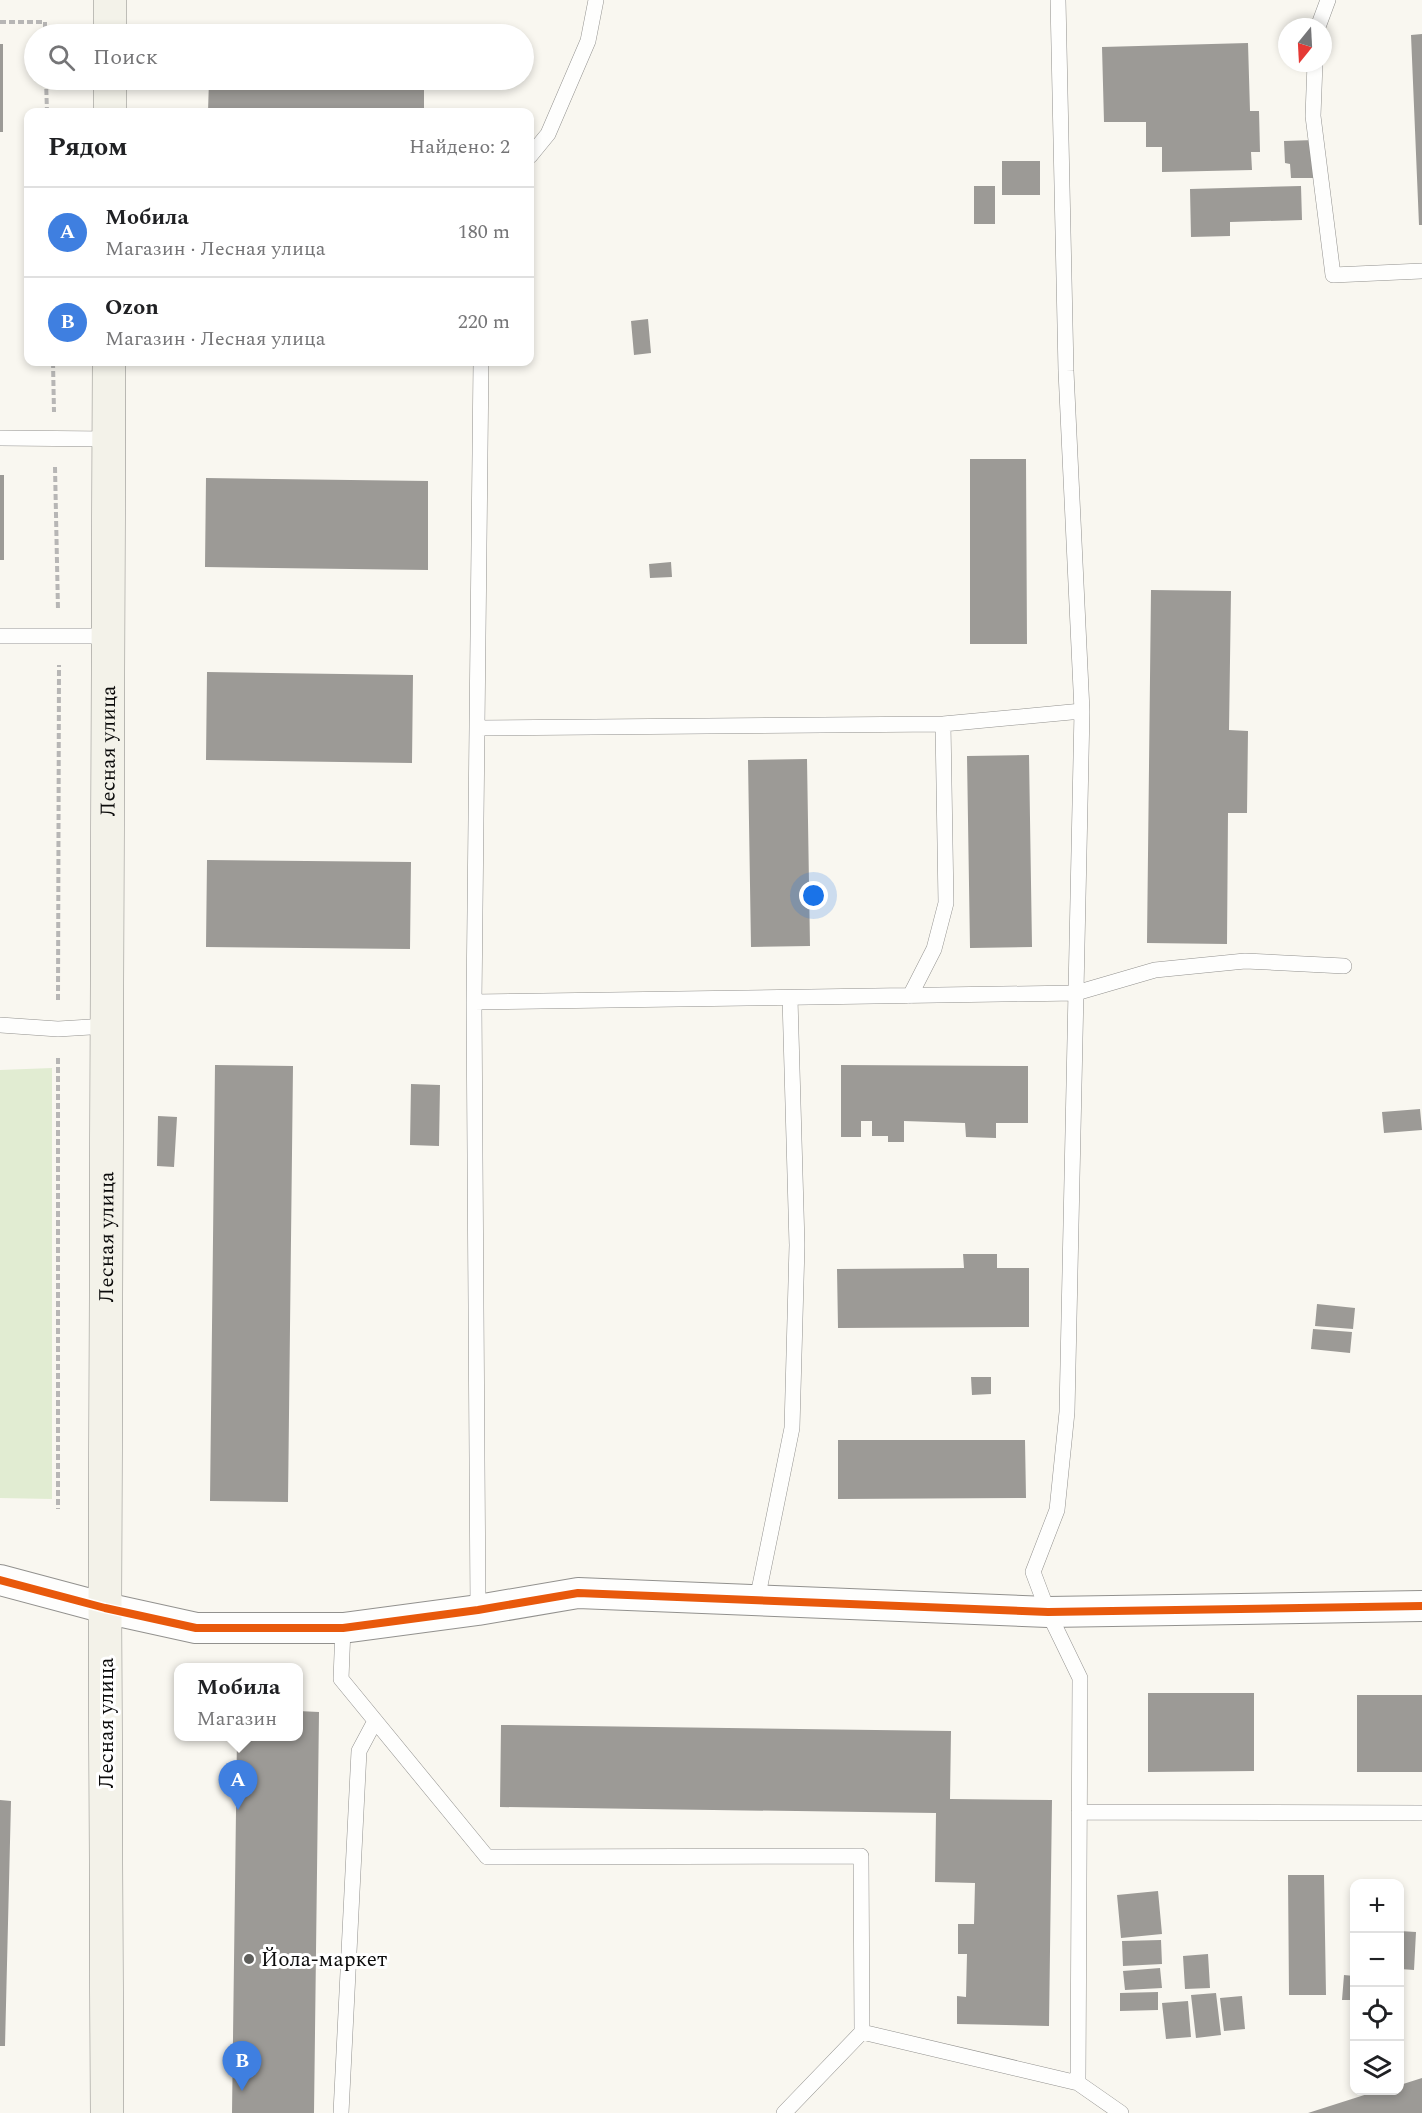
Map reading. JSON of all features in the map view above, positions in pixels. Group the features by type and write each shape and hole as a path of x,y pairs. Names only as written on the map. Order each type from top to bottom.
{"main road":[{"path":"110,0 110,24"},
{"path":"110,90 110,108"},
{"name":"Лесная улица","path":"107,2113 105,1608 109,366"}],"street":[{"path":"0,1580 105,1608 196,1628 343,1628 478,1610 578,1593 1048,1612 1422,1606"}],"lane":[{"path":"534,151 548,134 588,41 596,0"},
{"path":"1058,0 1066,371 1082,711 1067,1412 1057,1510 1033,1572 1048,1612 1080,1678 1078,2083"},
{"path":"1321,18 1328,0"},
{"path":"1315,72 1313,116 1333,275 1422,271"},
{"path":"478,1610 474,1002 481,366"},
{"path":"0,438 109,439"},
{"path":"0,636 108,636"},
{"path":"477,728 943,724 1082,711"},
{"path":"910,996 934,949 946,903 943,724"},
{"path":"474,1002 1076,993 1155,970 1245,961 1344,966"},
{"path":"757,1600 792,1428 797,1245 790,998"},
{"path":"0,1025 58,1029 107,1026"},
{"path":"343,1628 341,1679 487,1857 861,1856 862,2032 784,2113"},
{"path":"341,2113 359,1751 375,1721"},
{"path":"1079,1812 1422,1814"},
{"path":"862,2032 1078,2083 1121,2113"}],"path":[{"path":"0,22 45,22 45,24"},
{"path":"46,90 47,108"},
{"path":"52,366 54,421"},
{"path":"55,457 59,636 58,1509"}],"green space":[{"path":"52,1068 52,1499 0,1498 0,1070"}],"building":[{"path":"1422,34 1422,225 1419,225 1411,35"},
{"path":"1248,43 1250,111 1259,111 1260,152 1251,152 1252,170 1162,172 1162,147 1146,147 1146,122 1104,122 1102,47"},
{"path":"0,44 3,44 3,132 0,132"},
{"path":"209,90 424,90 424,108 208,108"},
{"path":"1314,140 1315,178 1291,178 1290,164 1285,163 1284,141"},
{"path":"1002,161 1040,161 1040,195 1002,195"},
{"path":"974,186 995,186 995,224 974,224"},
{"path":"1301,186 1302,220 1230,222 1230,236 1191,237 1190,189"},
{"path":"648,319 651,353 634,355 631,321"},
{"path":"970,459 1026,459 1027,644 970,644"},
{"path":"0,475 4,475 4,560 0,560"},
{"path":"206,478 428,481 428,570 205,567"},
{"path":"671,562 672,577 650,578 649,564"},
{"path":"1151,590 1231,591 1229,730 1248,731 1247,813 1228,813 1227,944 1147,943"},
{"path":"207,672 413,675 412,763 206,760"},
{"path":"1029,755 1032,947 970,948 967,756"},
{"path":"807,759 810,946 751,947 748,760"},
{"path":"207,860 411,862 410,949 206,947"},
{"path":"215,1065 293,1066 288,1502 210,1501"},
{"path":"841,1065 1028,1066 1028,1123 996,1123 996,1138 966,1137 965,1123 904,1121 904,1142 888,1142 888,1136 872,1136 872,1121 861,1121 861,1137 841,1137"},
{"path":"411,1084 440,1085 439,1146 410,1145"},
{"path":"1420,1109 1422,1130 1384,1133 1382,1112"},
{"path":"158,1116 177,1117 174,1167 157,1166"},
{"path":"963,1254 997,1254 997,1268 1029,1268 1029,1327 838,1328 837,1269 964,1268"},
{"path":"1317,1304 1355,1308 1353,1329 1315,1326"},
{"path":"1313,1329 1352,1332 1350,1353 1311,1349"},
{"path":"971,1377 991,1377 991,1394 972,1395"},
{"path":"838,1440 1025,1440 1026,1498 838,1499"},
{"path":"1148,1693 1254,1693 1254,1771 1148,1772"},
{"path":"1357,1695 1422,1695 1422,1772 1357,1772"},
{"path":"303,1711 319,1712 314,2113 232,2113 237,1741 303,1741"},
{"path":"501,1725 951,1731 950,1799 1052,1800 1049,2026 957,2024 957,1996 966,1997 967,1954 958,1954 958,1924 974,1924 975,1883 935,1882 936,1813 500,1807"},
{"path":"0,1800 11,1801 5,2046 0,2046"},
{"path":"1288,1875 1324,1875 1326,1995 1289,1995"},
{"path":"1158,1891 1162,1934 1121,1938 1117,1895"},
{"path":"1404,1931 1416,1932 1414,1970 1404,1969"},
{"path":"1161,1940 1162,1964 1123,1966 1122,1941"},
{"path":"1208,1954 1210,1988 1185,1989 1183,1956"},
{"path":"1160,1968 1162,1988 1125,1990 1123,1971"},
{"path":"1344,1975 1350,1976 1350,2000 1342,2000"},
{"path":"1158,1992 1158,2010 1120,2011 1120,1993"},
{"path":"1216,1993 1221,2035 1196,2038 1191,1995"},
{"path":"1242,1996 1245,2029 1224,2031 1220,1998"},
{"path":"1188,2001 1191,2037 1166,2039 1162,2003"},
{"path":"1422,2078 1422,2113 1308,2113 1364,2095 1404,2095 1404,2084"}],"cycle path":[{"path":"0,1580 105,1608 196,1628 343,1628 478,1610 578,1593 1048,1612 1422,1606"}],"place":[{"name":"Мобила","path":"238,1810"},
{"name":"Йола-маркет","path":"249,1959"},
{"name":"Ozon","path":"242,2091"}]}
